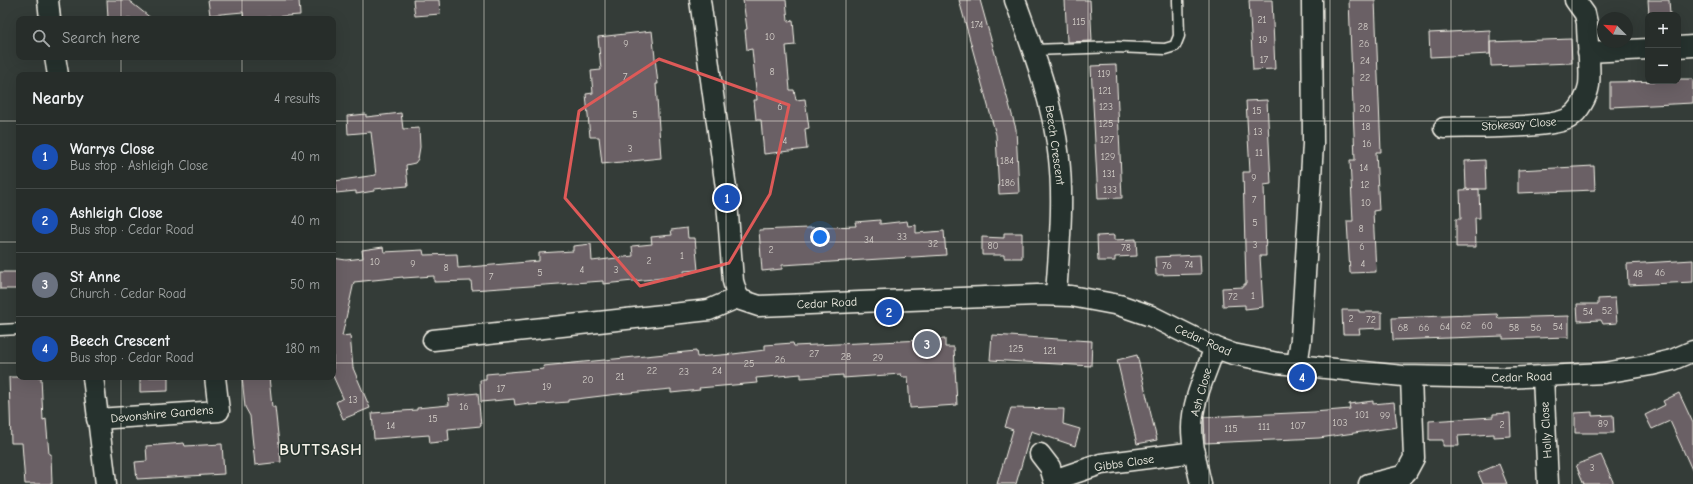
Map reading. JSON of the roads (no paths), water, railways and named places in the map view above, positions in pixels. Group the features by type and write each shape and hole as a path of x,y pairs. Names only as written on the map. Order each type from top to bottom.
{"street":[{"path":"48,0 50,16"},
{"path":"433,340 709,310 739,297 733,281 726,188 700,0"},
{"name":"Beech Crescent","path":"1015,0 1034,50 1048,98 1059,158 1061,201 1056,294"},
{"path":"1297,365 1301,339 1312,182 1312,0"},
{"name":"Stokesay Close","path":"1444,128 1547,124 1567,119 1581,106 1589,84 1588,52 1585,14 1575,0"},
{"path":"1681,47 1693,46"},
{"path":"1588,52 1645,49"},
{"path":"56,60 58,72"},
{"name":"Cedar Road","path":"739,297 747,302 759,306 1056,294 1088,298 1119,305 1151,316 1214,348 1233,354 1297,365 1411,377 1480,378 1604,373 1672,360 1693,351"},
{"name":"Ash Close","path":"1201,484 1192,429 1194,410 1214,348"},
{"name":"Holly Close","path":"1543,376 1548,484"},
{"path":"1369,484 1402,476 1413,462 1415,444 1411,399 1411,377"},
{"path":"93,380 106,484"},
{"name":"Devonshire Gardens","path":"97,419 218,411 215,380"},
{"name":"Gibbs Close","path":"1040,454 1050,467 1055,482 1101,464 1195,452"}],"lane":[{"path":"1034,50 1115,47 1165,49 1175,46 1179,36 1178,0"},
{"path":"0,330 16,329"}],"place":[{"name":"Warrys Close","path":"727,198"},
{"name":"Ashleigh Close","path":"889,312"},
{"name":"St Anne","path":"927,344"},
{"name":"Beech Crescent","path":"1302,377"}],"district":[{"name":"BUTTSASH","path":"321,450"}]}
